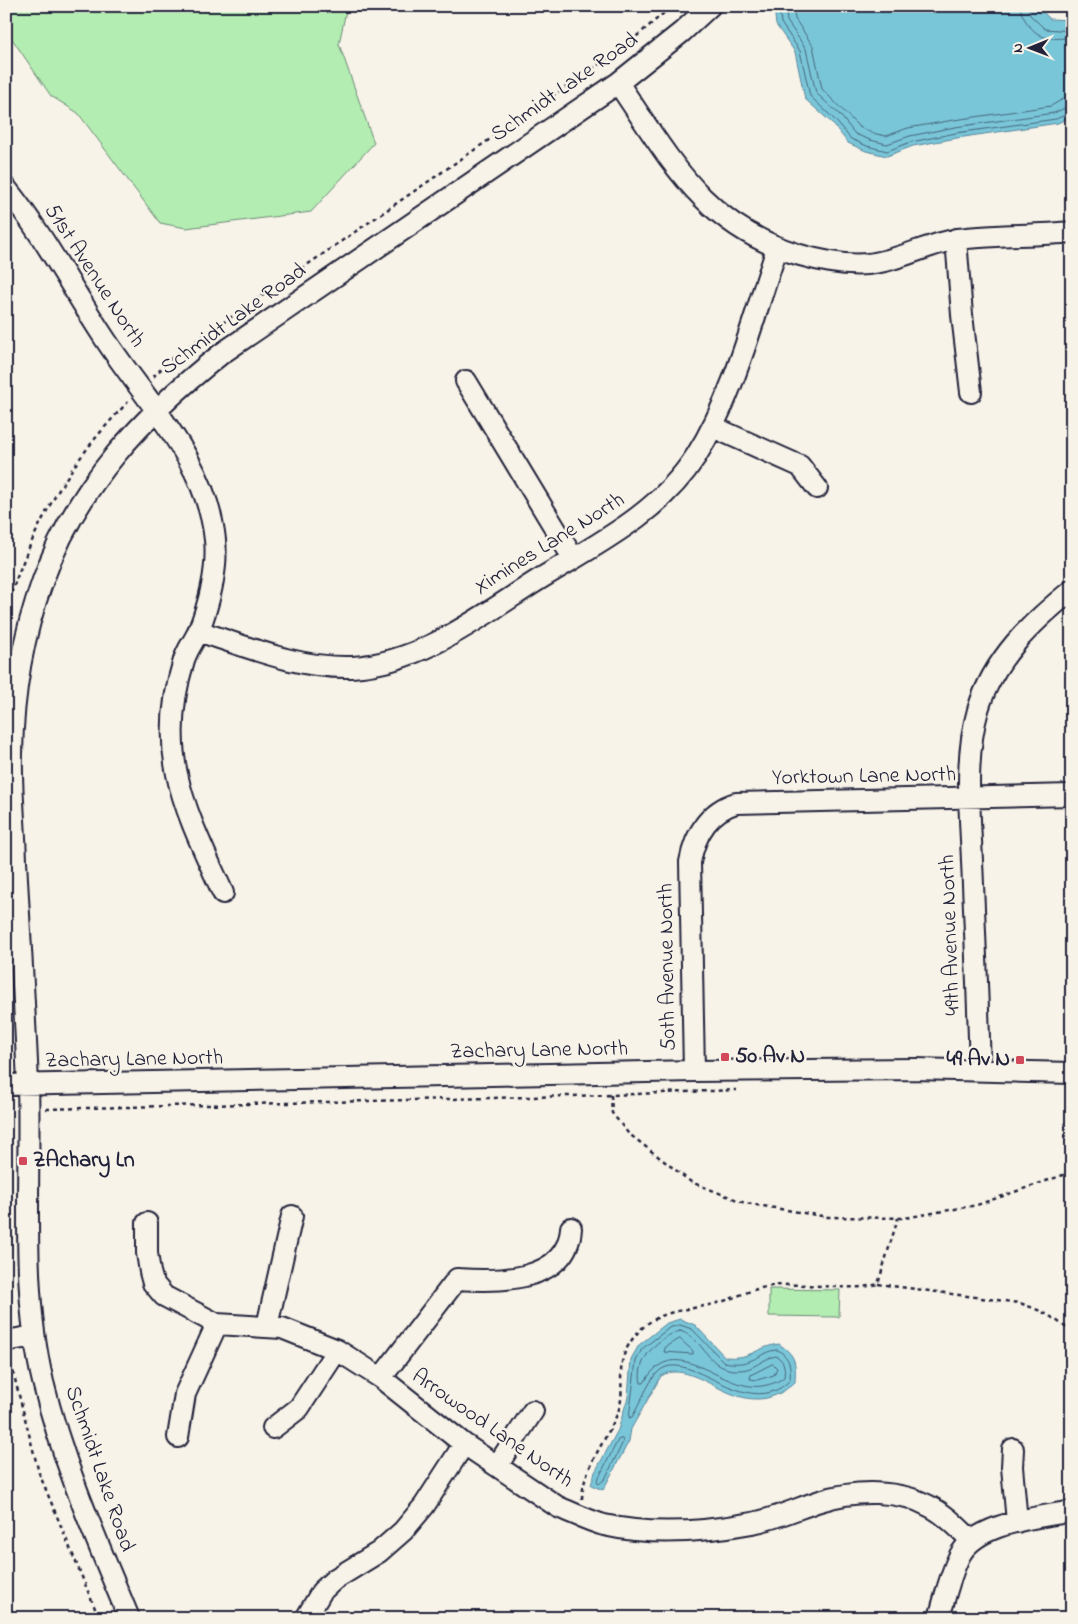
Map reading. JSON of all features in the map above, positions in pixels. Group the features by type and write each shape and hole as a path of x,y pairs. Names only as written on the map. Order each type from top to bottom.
{"street":[{"name":"Schmidt Lake Road","path":"129,1618 82,1505 59,1440 43,1381 34,1336 28,1240 28,1085 9,754 16,692 26,635 43,578 68,525 98,476 133,432 176,390 221,354 618,83 682,32 710,6"},
{"path":"618,83 677,168 698,194 722,218 777,249 836,263 867,264 896,258 912,251 956,240 1072,232"},
{"name":"51st Avenue North","path":"6,188 47,243 121,363 157,409 200,481 210,511 214,534 214,573 198,631 184,658 176,688 171,725 173,757 180,789 191,822 223,893"},
{"path":"956,240 971,392"},
{"name":"Ximines Lane North","path":"198,631 288,660 320,666 353,666 386,662 417,652 446,637 573,558 607,540 640,516 669,489 694,458 713,427 730,385 777,249"},
{"path":"466,381 573,558"},
{"path":"713,427 800,466 817,488"},
{"name":"49th Avenue North","path":"980,1070 970,798 972,740 978,710 989,682 1021,634 1072,590"},
{"name":"Yorktown Lane North","path":"690,862 694,843 703,827 727,806 736,803 1072,795"},
{"name":"50th Avenue North","path":"690,862 694,1071"},
{"name":"Zachary Lane North","path":"6,1085 694,1071 980,1070 1072,1072"},
{"path":"267,1326 292,1216"},
{"path":"147,1223 147,1253 153,1282 164,1296 217,1324 185,1394 178,1437"},
{"path":"381,1378 457,1279 482,1281 510,1279 543,1270 557,1260 566,1249 571,1228"},
{"name":"Arrowood Lane North","path":"217,1324 282,1328 337,1350 381,1378 464,1444 558,1507 602,1525 641,1532 677,1531 753,1523 821,1500 844,1494 869,1492 917,1500 932,1507 952,1521 972,1541"},
{"path":"7,1346 34,1336"},
{"path":"273,1428 299,1408 337,1350"},
{"path":"497,1466 533,1411"},
{"path":"306,1618 322,1591 335,1579 379,1552 403,1531 424,1506 464,1444"},
{"path":"1012,1449 1017,1522"},
{"path":"939,1618 960,1554 972,1541 992,1528 1072,1511"}],"path":[{"path":"28,1109 611,1095 736,1090"},
{"path":"611,1095 612,1113 628,1133 691,1182 745,1203 828,1217 898,1218 977,1205 1072,1172"},
{"path":"878,1284 898,1218"},
{"path":"575,1514 582,1500 585,1478 621,1401 620,1371 622,1359 629,1344 649,1323 660,1315 724,1301 760,1287 815,1284 850,1287 878,1284 1019,1303 1035,1307 1072,1332"},
{"path":"7,1346 39,1473 99,1618"}],"green space":[{"path":"6,6 347,6 339,44 374,143 311,212 186,228 160,223 78,113 51,96 6,30"},
{"path":"769,1289 840,1290 839,1317 769,1316"}],"water":[{"path":"774,6 1037,6 1050,19 1072,20 1072,116 1058,123 913,146 887,156 866,151 848,143 832,123 805,99 795,52 776,25"},
{"path":"680,1319 695,1325 725,1357 741,1357 779,1344 789,1352 794,1360 795,1382 776,1395 757,1399 739,1396 722,1390 690,1375 675,1372 661,1376 631,1429 629,1441 603,1490 591,1485 595,1472 618,1430 628,1397 631,1359 639,1345 667,1323"}],"place":[{"name":"50 Av N","path":"725,1057"},
{"name":"49 Av N","path":"1020,1060"},
{"name":"ZAchary Ln","path":"23,1161"}]}
